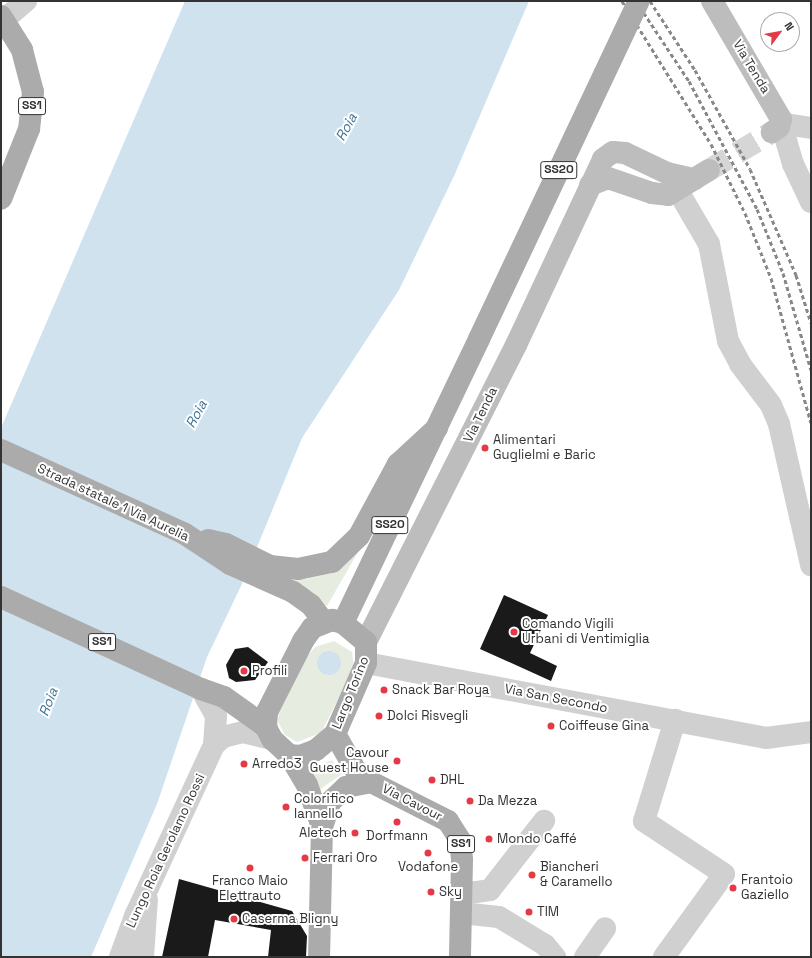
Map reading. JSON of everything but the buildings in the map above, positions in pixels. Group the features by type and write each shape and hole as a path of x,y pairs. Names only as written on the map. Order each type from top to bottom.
{"main road":[{"name":"SS20","path":"326,617 437,428 639,1"},
{"name":"Via Tenda","path":"712,1 777,111 777,127"},
{"name":"SS1","path":"1,199 29,130 33,92 22,50 3,18"},
{"name":"Via Tenda","path":"366,653 516,346 590,185 604,159 613,152 625,153 679,177 693,180"},
{"path":"185,534 226,544 270,566 291,568 332,562 347,550 359,536 398,464 437,428"},
{"name":"Strada statale 1 Via Aurelia","path":"1,450 185,534 230,564 288,589 326,617"},
{"name":"SS1","path":"1,597 201,689 220,703 269,733 289,755"},
{"name":"Largo Torino","path":"289,755 300,756 316,750 335,734 366,653 326,617"},
{"path":"269,733 267,712 278,686 312,628 326,617"},
{"name":"Via Cavour","path":"335,734 347,760 371,782 448,821 460,840 462,851 460,957"},
{"path":"289,755 307,785 322,827"},
{"path":"319,957 322,827 330,802 346,787 371,782"}],"street":[{"path":"3,18 26,1"},
{"path":"811,128 777,127 811,202"},
{"path":"693,180 709,244 728,341 740,364 771,405 779,424 811,565"},
{"name":"Via San Secondo","path":"366,653 675,720 766,747 811,732"},
{"name":"Lungo Roia Gerolamo Rossi","path":"120,957 135,916 147,894 214,745 220,703"},
{"path":"664,957 724,874 644,821 675,720"},
{"path":"214,745 223,736 243,732 269,733"},
{"path":"461,903 490,890 544,821"},
{"path":"143,957 147,894"},
{"path":"461,903 499,917 545,946 555,957"},
{"path":"585,957 605,928"}],"shaded area":[{"path":"358,552 327,606 271,576 307,579 331,573"},
{"path":"334,641 352,652 354,667 321,733 297,742 285,735 278,722 279,707 301,664 315,647"},
{"path":"332,760 342,774 319,790 309,770"}],"water":[{"name":"Roia","path":"185,1 529,1 454,176 399,290 302,438 241,586 207,657 157,804 91,957 1,957 1,428"},
{"path":"329,651 337,655 341,663 337,671 329,675 321,671 317,663 321,655"}],"tunnel":[{"path":"709,170 772,132"}],"railway":[{"path":"622,1 711,144 745,213 771,278 811,423"},
{"path":"636,1 689,81 757,209 783,273 811,370"},
{"path":"650,1 695,70 750,169 796,275 811,323"}],"place":[{"name":"Alimentari Guglielmi e Baric","path":"485,448"},
{"name":"Comando Vigili Urbani di Ventimiglia","path":"514,632"},
{"name":"Profili","path":"244,671"},
{"name":"Snack Bar Roya","path":"384,690"},
{"name":"Dolci Risvegli","path":"379,716"},
{"name":"Coiffeuse Gina","path":"551,726"},
{"name":"Cavour Guest House","path":"397,761"},
{"name":"Arredo3","path":"244,764"},
{"name":"DHL","path":"432,780"},
{"name":"Da Mezza","path":"470,801"},
{"name":"Colorifico Iannello","path":"286,807"},
{"name":"Dorfmann","path":"397,822"},
{"name":"Aletech","path":"355,833"},
{"name":"Mondo Caffé","path":"489,839"},
{"name":"Vodafone","path":"428,853"},
{"name":"Ferrari Oro","path":"305,858"},
{"name":"Franco Maio Elettrauto","path":"250,868"},
{"name":"Biancheri & Caramello","path":"532,875"},
{"name":"Frantoio Gaziello","path":"733,888"},
{"name":"Sky","path":"431,892"},
{"name":"TIM","path":"529,912"},
{"name":"Caserma Bligny","path":"234,919"}]}
